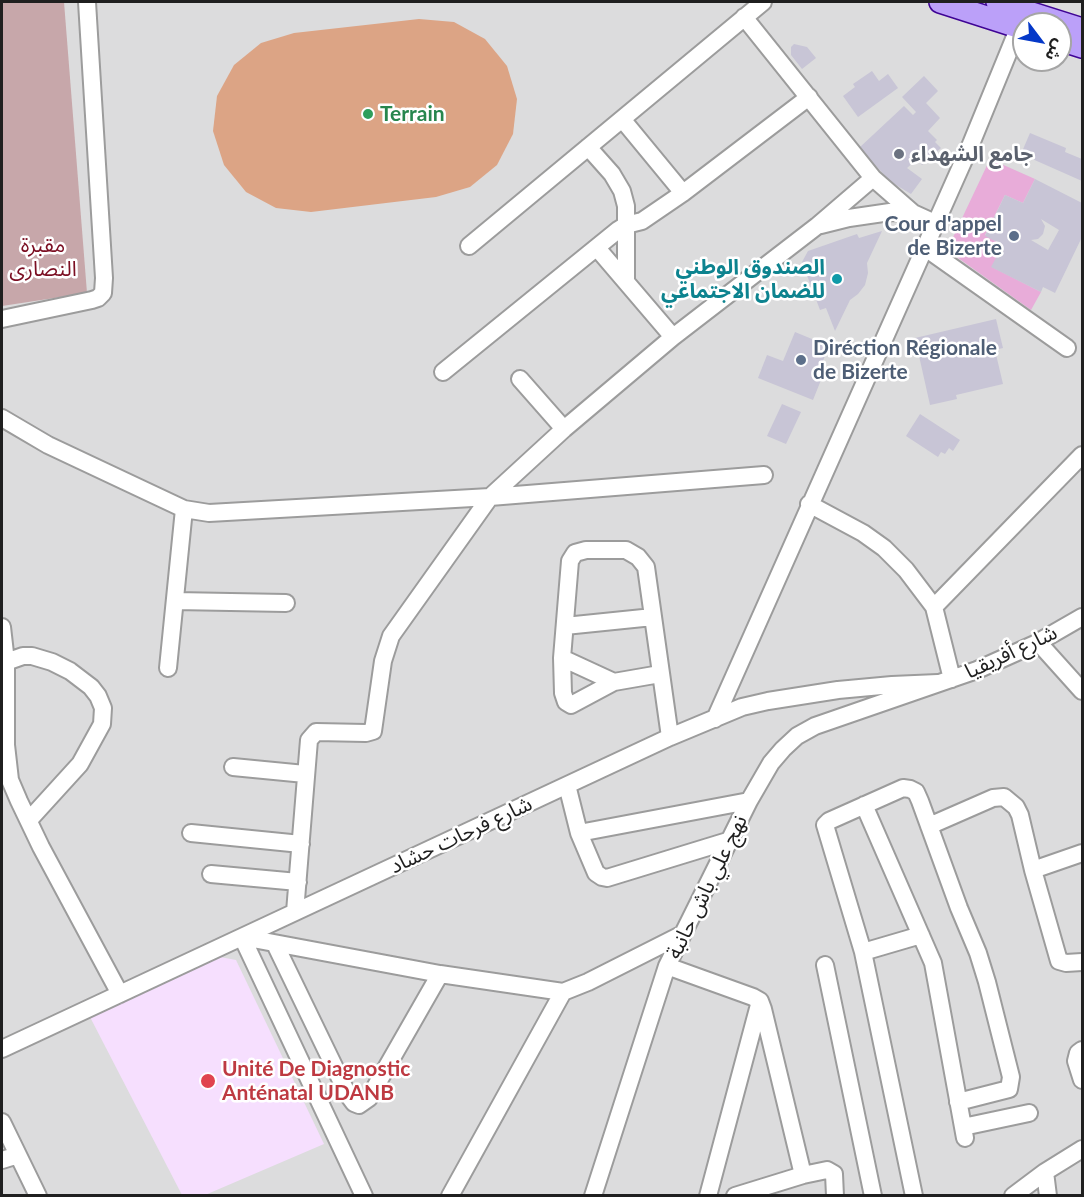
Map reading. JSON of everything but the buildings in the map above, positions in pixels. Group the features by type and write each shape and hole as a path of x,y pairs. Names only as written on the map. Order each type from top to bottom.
{"main road":[{"path":"940,2 1012,20"},
{"path":"997,2 1012,14"}],"street":[{"path":"2,319 92,300 103,293 104,278 87,2"},
{"path":"469,246 763,2"},
{"path":"744,17 873,178 913,213 935,223"},
{"path":"715,719 809,504 972,144 1012,49"},
{"path":"443,372 626,225 642,221 809,97"},
{"path":"622,119 682,193"},
{"path":"588,147 612,174 622,191 626,206 626,281"},
{"path":"295,912 305,774 311,735 316,732 366,733 373,731 383,661 391,636 490,497 564,429 673,337 817,226 873,178"},
{"path":"817,226 859,216 890,212 913,213"},
{"path":"924,247 1067,348"},
{"path":"597,248 673,337"},
{"path":"520,379 564,429"},
{"path":"2,418 48,445 184,509 209,513 490,497 764,475"},
{"path":"934,607 1083,455"},
{"path":"809,504 863,534 884,549 906,570 934,607 945,681"},
{"path":"168,668 184,509"},
{"path":"660,674 614,682 572,705 566,702 563,693 562,658 570,561 575,553 586,550 626,550 638,557 646,567 670,737"},
{"path":"175,602 286,603"},
{"path":"565,626 653,617"},
{"name":"شارع أفريقيا","path":"945,681 977,670 1038,642 1083,617"},
{"path":"2,627 6,662 6,782 120,994"},
{"path":"1038,642 1083,691"},
{"path":"6,662 23,656 32,656 52,662 70,671 91,687 103,708 102,724 80,764 28,820"},
{"path":"562,658 614,682"},
{"name":"شارع فرحات حشاد","path":"2,1049 670,737 742,707 799,695 945,681"},
{"name":"نهج علي باش حانبة","path":"593,1196 667,966 749,801 771,763 797,736 815,726 945,681"},
{"path":"233,767 305,774"},
{"path":"567,785 579,833 596,873 607,878 731,840"},
{"path":"914,1196 863,952 825,825 897,789 910,789 916,792 920,801 959,908 978,952 1011,1077 1009,1089 958,1102"},
{"path":"929,826 993,798 1004,797 1016,807 1020,814 1059,961 1083,962"},
{"path":"579,833 749,801"},
{"path":"864,805 921,935 934,971 964,1133 1029,1113"},
{"path":"191,833 301,844"},
{"path":"1033,870 1083,854"},
{"path":"211,874 298,882"},
{"path":"242,937 440,974 563,992 681,935"},
{"path":"863,952 921,935"},
{"path":"242,937 364,1196"},
{"path":"275,944 348,1095 354,1103 359,1105 369,1098 440,974"},
{"path":"825,965 873,1196"},
{"path":"667,966 760,1001 764,1009 803,1174"},
{"path":"450,1196 563,992"},
{"path":"708,1196 760,1001"},
{"path":"1083,1050 1078,1053 1076,1061 1083,1080"},
{"path":"2,1122 10,1158 38,1196"},
{"path":"1013,1196 1045,1172 1082,1153"},
{"path":"735,1196 803,1174 831,1170 834,1174 836,1196"},
{"path":"1045,1172 1048,1196"}],"shaded area":[{"path":"2,2 1082,2 1082,1195 2,1195"},
{"path":"419,19 454,22 485,39 507,66 517,99 513,134 497,165 470,187 436,197 311,212 276,208 246,192 224,165 213,131 217,96 234,65 261,43 294,33"},
{"path":"990,159 1035,179 1023,203 1005,195 985,235 1003,245 992,267 1041,292 1031,310 947,250"},
{"name":"Unité De Diagnostic Anténatal UDANB","path":"220,957 236,960 324,1144 205,1195 182,1195 90,1017"}],"green space":[{"name":"مقبرة النصارى","path":"2,2 64,2 87,293 2,306"}],"place":[{"name":"Terrain","path":"368,114"},
{"name":"جامع الشهداء","path":"899,154"},
{"name":"Cour d'appel de Bizerte","path":"1014,236"},
{"name":"الصندوق الوطني للضمان الاجتماعي","path":"837,279"},
{"name":"Diréction Régionale de Bizerte","path":"801,360"},
{"name":"Unité De Diagnostic Anténatal UDANB","path":"208,1081"}]}
